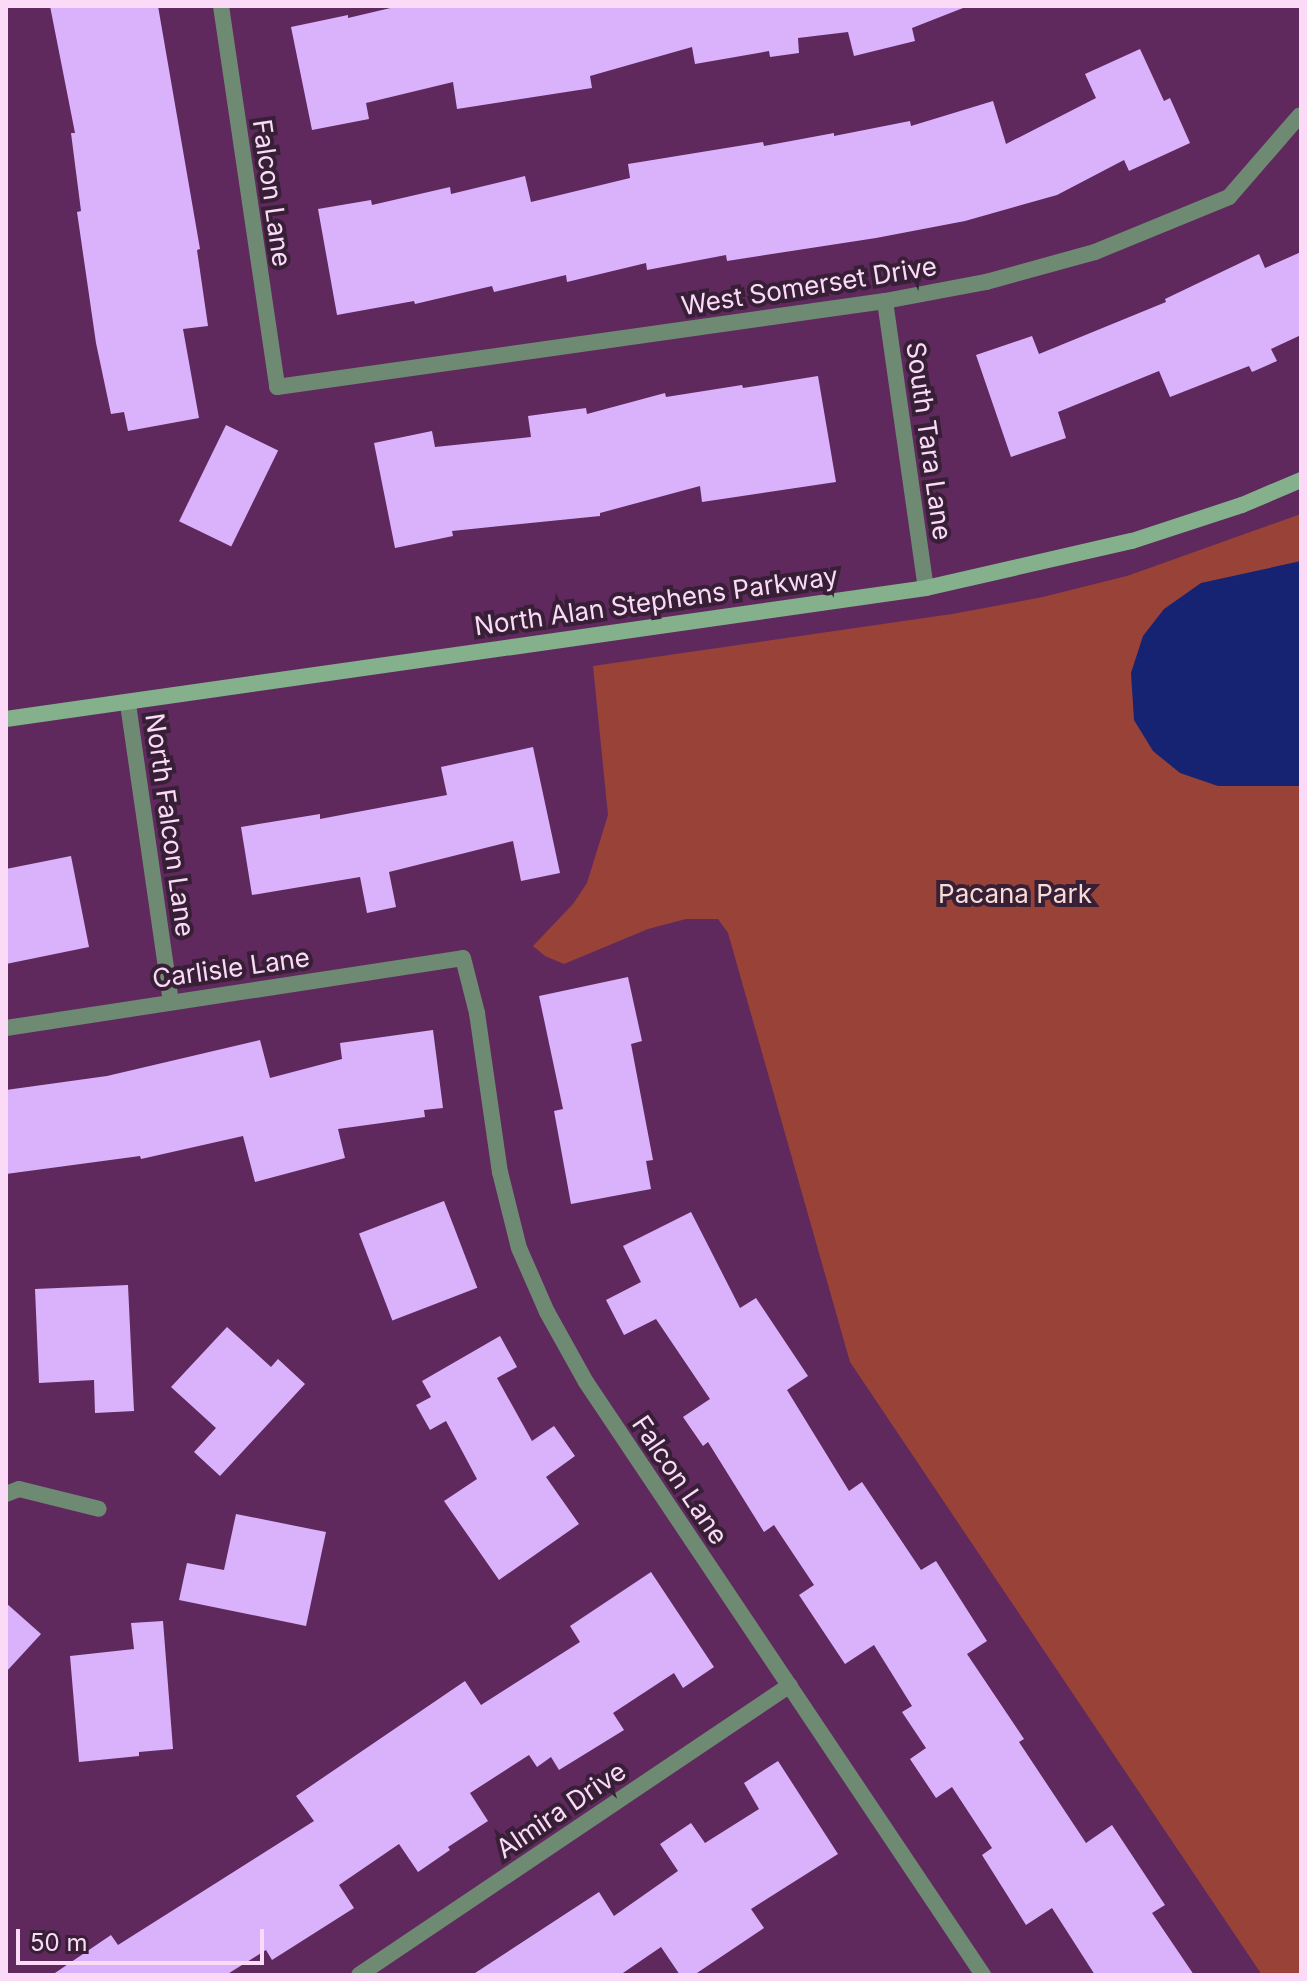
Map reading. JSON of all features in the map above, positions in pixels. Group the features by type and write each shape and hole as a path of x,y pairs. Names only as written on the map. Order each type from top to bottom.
{"street":[{"name":"Falcon Lane","path":"221,6 277,387"},
{"name":"West Somerset Drive","path":"277,387 885,301 986,282 1095,252 1229,197 1300,115"},
{"name":"South Tara Lane","path":"885,301 926,588"},
{"name":"North Alan Stephens Parkway","path":"6,719 926,588 1132,541 1242,505 1301,480"},
{"name":"North Falcon Lane","path":"128,704 171,1001"},
{"name":"Falcon Lane","path":"463,958 477,1013 500,1172 519,1248 547,1312 586,1382 983,1975"},
{"name":"Carlisle Lane","path":"6,1028 463,958"},
{"path":"6,1494 19,1489 99,1509"},
{"name":"Almira Drive","path":"359,1975 790,1685"}],"green space":[{"name":"Pacana Park","path":"1301,514 1301,1975 1262,1975 850,1362 728,933 718,919 686,919 648,929 564,964 545,956 533,946 573,904 587,883 608,815 593,666 952,614 1043,597 1127,576"}],"shaded area":[{"path":"1301,561 1301,786 1218,786 1180,773 1153,751 1134,720 1131,673 1143,636 1164,609 1201,583"}],"building":[{"path":"50,6 158,6 200,249 197,250 208,326 183,329 199,418 128,431 124,412 111,414 96,343 77,212 81,211 71,133 75,133"},
{"path":"399,6 963,8 912,28 915,41 854,56 848,32 798,38 799,53 770,57 769,51 695,64 692,47 590,76 592,88 457,109 453,82 366,103 369,119 312,130 291,27"},
{"path":"1140,49 1164,101 1170,98 1190,143 1129,171 1124,160 1057,195 965,221 876,238 727,261 726,255 647,270 646,263 567,282 566,275 494,292 492,286 415,304 414,301 337,315 318,209 371,200 372,205 450,187 451,194 525,176 531,202 630,178 628,164 763,142 764,146 834,133 834,136 910,121 911,126 993,101 1006,144 1096,98 1085,74"},
{"path":"1301,252 1301,335 1271,349 1277,361 1252,372 1249,366 1170,397 1159,371 1058,412 1066,438 1011,457 976,355 1032,336 1039,354 1166,302 1165,299 1259,254 1265,268"},
{"path":"818,376 836,482 702,502 700,486 600,513 600,516 452,531 453,536 395,548 374,443 432,431 435,447 531,437 528,416 586,408 587,414 665,393 666,397"},
{"path":"226,425 278,450 231,547 179,521"},
{"path":"533,747 560,873 521,881 513,841 389,872 396,907 367,913 360,877 252,895 241,827 320,814 320,819 447,795 441,767"},
{"path":"71,856 89,947 6,964 6,869"},
{"path":"628,977 642,1041 631,1044 653,1160 646,1161 651,1189 571,1204 554,1111 563,1109 539,996"},
{"path":"433,1030 443,1108 424,1110 425,1117 338,1129 345,1158 255,1182 243,1136 141,1159 140,1156 6,1174 6,1090 107,1076 260,1040 270,1078 342,1059 340,1043"},
{"path":"444,1201 477,1288 392,1320 359,1234"},
{"path":"691,1212 740,1308 756,1298 808,1376 787,1390 849,1491 862,1482 921,1570 936,1561 987,1641 967,1654 1024,1739 1019,1742 1086,1843 1112,1825 1165,1905 1152,1913 1194,1975 1095,1975 1052,1908 1026,1925 982,1855 992,1848 952,1787 936,1798 910,1759 926,1748 902,1712 912,1706 874,1645 845,1664 799,1595 814,1585 774,1525 764,1532 708,1442 703,1446 683,1417 710,1399 656,1319 624,1335 606,1300 641,1282 623,1246"},
{"path":"128,1285 134,1411 95,1413 94,1380 39,1383 35,1289"},
{"path":"227,1327 271,1367 278,1359 305,1384 220,1476 194,1452 216,1428 171,1387"},
{"path":"500,1336 517,1367 497,1378 532,1441 554,1426 575,1456 546,1477 579,1524 499,1580 444,1501 477,1479 446,1421 430,1430 416,1405 431,1397 422,1381"},
{"path":"236,1514 326,1532 306,1626 179,1600 187,1563 224,1570"},
{"path":"651,1572 714,1667 683,1688 674,1673 613,1713 624,1730 559,1770 551,1757 537,1767 529,1755 470,1793 488,1821 448,1847 450,1850 418,1872 399,1844 339,1885 354,1908 272,1960 266,1950 226,1975 52,1975 111,1935 118,1945 314,1821 296,1796 465,1681 481,1705 580,1642 570,1626"},
{"path":"6,1603 41,1634 6,1672"},
{"path":"163,1621 173,1749 79,1762 70,1656 134,1649 131,1623"},
{"path":"778,1761 838,1854 751,1909 764,1928 694,1975 680,1975 661,1947 620,1975 472,1975 599,1892 614,1916 678,1871 660,1844 691,1823 705,1843 759,1809 744,1783"}]}
